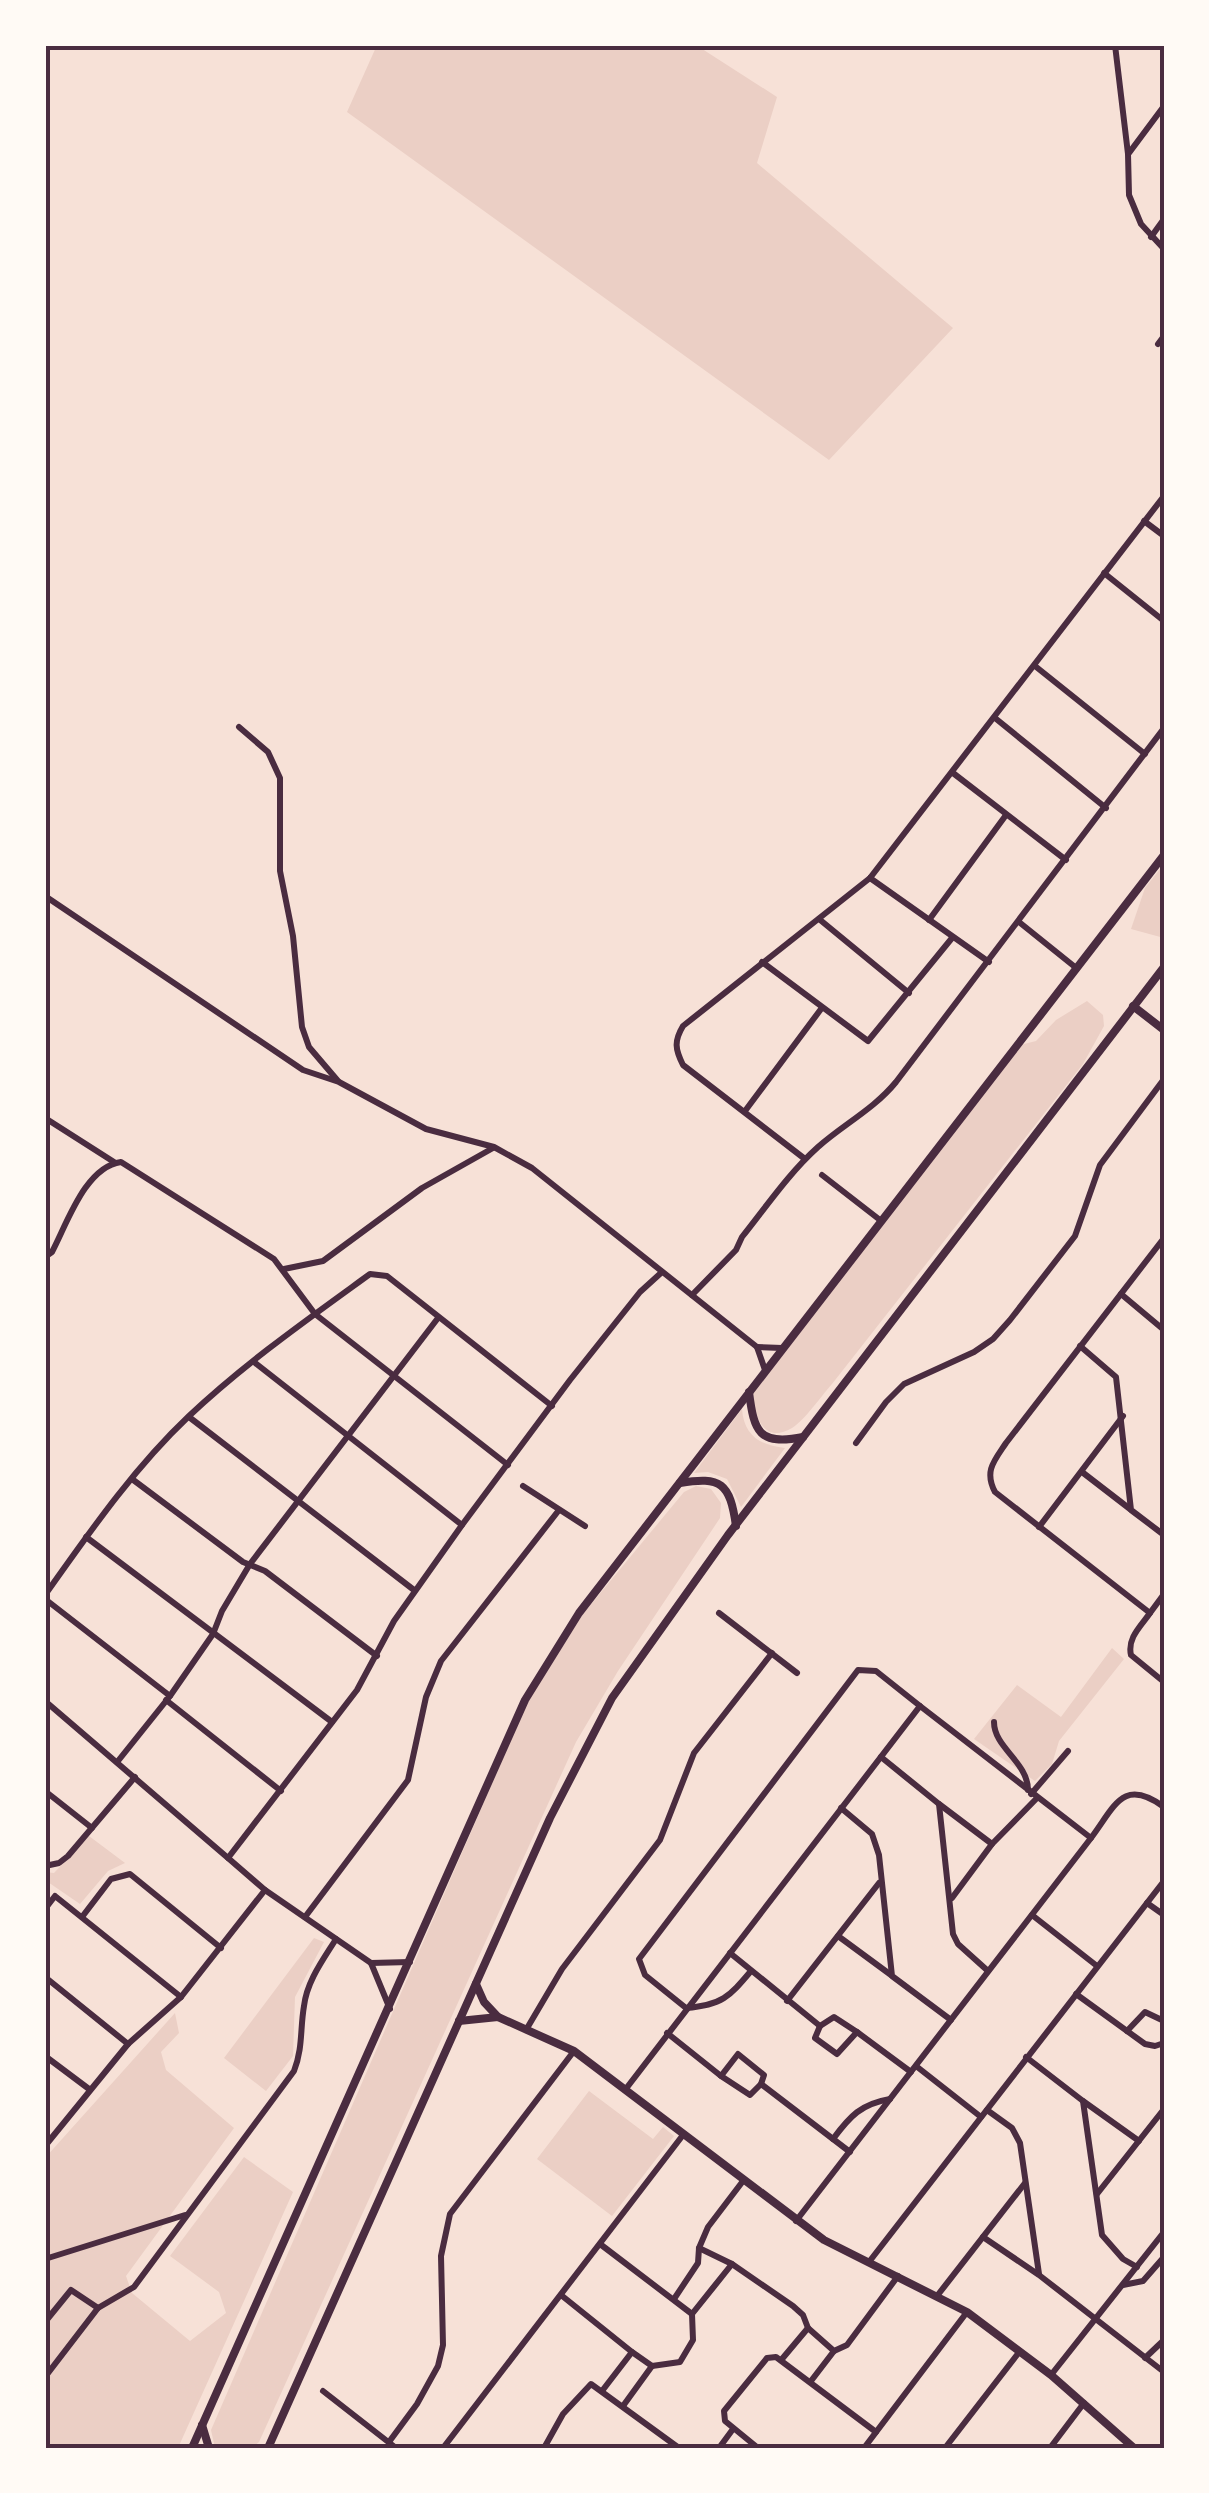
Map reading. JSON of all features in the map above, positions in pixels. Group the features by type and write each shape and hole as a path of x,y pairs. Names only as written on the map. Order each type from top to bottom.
{"main road":[{"path":"192,2448 525,1700 579,1613 1164,854"},
{"path":"268,2448 593,1731 662,1624 1164,967"},
{"path":"1134,1006 1164,1030"},
{"path":"749,1392 752,1417 765,1438 803,1438"},
{"path":"680,1483 707,1479 720,1484 728,1492 736,1526"},
{"path":"476,1984 484,2002 498,2017 574,2050 824,2240 967,2312 1051,2375 1134,2448"},
{"path":"459,2020 498,2017"},
{"path":"202,2425 208,2448"}],"street":[{"path":"1115,45 1130,196 1134,212 1150,237 1164,248"},
{"path":"1128,154 1164,106"},
{"path":"1150,237 1164,219"},
{"path":"1158,344 1164,336"},
{"path":"805,1159 684,1065 676,1050 676,1038 684,1026 870,878 1164,496"},
{"path":"1144,521 1164,536"},
{"path":"1104,573 1164,620"},
{"path":"1035,666 1144,754"},
{"path":"995,718 1106,808"},
{"path":"240,727 268,752 280,778 280,871 291,923 302,1027 309,1047 338,1082"},
{"path":"692,1295 736,1250 742,1237 805,1159 886,1095 1164,728"},
{"path":"953,773 1066,860"},
{"path":"928,920 1006,815"},
{"path":"870,878 989,962"},
{"path":"45,896 303,1070 338,1082 426,1128 494,1147 532,1168 757,1347 765,1370"},
{"path":"819,918 910,993"},
{"path":"1019,922 1075,967"},
{"path":"762,962 868,1041 952,938"},
{"path":"744,1111 821,1008"},
{"path":"856,1443 904,1384 974,1352 1010,1320 1076,1236 1100,1165 1164,1079"},
{"path":"45,1118 262,1251 284,1270 314,1314 508,1465"},
{"path":"284,1270 323,1261 422,1188 494,1147"},
{"path":"45,1258 88,1185 115,1162"},
{"path":"822,1175 880,1220"},
{"path":"1150,1613 994,1492 989,1469 1163,1243"},
{"path":"228,1858 332,1722 377,1656 414,1590 462,1524 640,1292 662,1272"},
{"path":"281,1790 45,1597 86,1537 188,1416 370,1274 388,1276 552,1406"},
{"path":"1122,1294 1164,1330"},
{"path":"118,1761 214,1634 230,1594 250,1564 438,1318"},
{"path":"1080,1346 1116,1377 1131,1510"},
{"path":"757,1347 782,1348"},
{"path":"254,1362 462,1524"},
{"path":"188,1416 414,1590"},
{"path":"1038,1526 1123,1416"},
{"path":"1082,1472 1164,1535"},
{"path":"132,1479 265,1571 377,1656"},
{"path":"522,1486 585,1526"},
{"path":"305,1918 408,1780 426,1696 441,1662 559,1510"},
{"path":"86,1537 332,1722"},
{"path":"1162,1600 1131,1639 1130,1652 1164,1682"},
{"path":"719,1612 797,1672"},
{"path":"526,2031 562,1969 660,1840 694,1753 772,1653"},
{"path":"750,1971 720,2002 686,2008 645,1976 640,1966 641,1952 858,1670 876,1671 1090,1838"},
{"path":"45,1701 265,1890 372,1963 390,2009"},
{"path":"624,2090 920,1706"},
{"path":"994,1722 994,1732 1026,1776 1032,1794"},
{"path":"951,1899 1068,1752"},
{"path":"881,1757 992,1844"},
{"path":"45,1866 59,1863 136,1777"},
{"path":"45,1791 92,1828"},
{"path":"796,2221 1125,1796 1146,1794 1164,1807"},
{"path":"938,1804 955,1939 988,1971"},
{"path":"841,1808 872,1834 879,1856 892,1976"},
{"path":"82,1917 111,1879 130,1874 221,1948"},
{"path":"870,2262 1164,1881"},
{"path":"787,2000 880,1882"},
{"path":"45,2144 128,2044 181,1998 265,1890"},
{"path":"45,1909 56,1896 181,1998"},
{"path":"1147,1903 1164,1915"},
{"path":"1032,1915 1097,1966"},
{"path":"838,1936 951,2020"},
{"path":"45,2377 98,2308 134,2287 294,2070 302,2048 303,2009 310,1983 336,1939"},
{"path":"730,1953 820,2026"},
{"path":"372,1963 410,1962"},
{"path":"45,1977 128,2044"},
{"path":"1076,1994 1150,2046 1164,2042"},
{"path":"1127,2031 1145,2012 1164,2021"},
{"path":"857,2032 844,2049 834,2054 816,2040 820,2026 834,2017 1016,2133 1040,2275"},
{"path":"667,2033 720,2076 750,2095 761,2084 762,2072 740,2054 720,2076"},
{"path":"389,2442 438,2366 443,2345 442,2241 450,2214 574,2050"},
{"path":"45,2056 89,2090"},
{"path":"1026,2057 1139,2141"},
{"path":"761,2084 850,2152"},
{"path":"833,2140 856,2111 869,2102 891,2099"},
{"path":"1083,2101 1102,2235 1136,2267"},
{"path":"1096,2195 1164,2109"},
{"path":"458,2448 446,2444 683,2136"},
{"path":"674,2299 698,2263 699,2248 708,2227 744,2182"},
{"path":"937,2296 1026,2182"},
{"path":"45,2259 186,2214"},
{"path":"1051,2375 1164,2232"},
{"path":"984,2237 1040,2275 1164,2372"},
{"path":"600,2244 692,2314"},
{"path":"699,2248 732,2264 793,2306 808,2328 834,2351"},
{"path":"1122,2285 1143,2281 1164,2257"},
{"path":"561,2295 652,2366 680,2362 692,2340 692,2314 732,2264"},
{"path":"811,2382 834,2351 847,2345 898,2276"},
{"path":"45,2322 71,2290 98,2308"},
{"path":"864,2448 967,2312"},
{"path":"782,2359 808,2328"},
{"path":"1146,2358 1164,2340"},
{"path":"946,2448 1020,2351"},
{"path":"602,2391 632,2352"},
{"path":"758,2448 725,2421 724,2412 767,2358 782,2359 876,2432"},
{"path":"623,2406 652,2366"},
{"path":"544,2448 563,2414 588,2385 602,2391 678,2448"},
{"path":"323,2391 396,2448"},
{"path":"1050,2448 1084,2404"},
{"path":"719,2448 734,2428"}],"shaded area":[{"path":"377,45 696,45 777,97 757,163 953,328 829,460 347,112"},
{"path":"1164,864 1164,938 1131,929 1145,888"},
{"path":"1087,1001 1103,1015 1104,1026 1083,1064 807,1414 797,1425 782,1432 767,1430 758,1418 753,1393 1020,1045 1036,1041 1056,1020"},
{"path":"742,1409 746,1426 755,1438 785,1448 741,1507 727,1479 708,1472 694,1473"},
{"path":"696,1486 711,1489 721,1503 720,1518 618,1671 576,1742 259,2442 252,2448 215,2448 211,2430 528,1701 583,1614 684,1492"},
{"path":"1112,1648 1124,1659 1059,1741 1052,1764 1035,1781 974,1739 1017,1685 1061,1717"},
{"path":"89,1836 125,1863 108,1871 80,1904 45,1880 45,1872 54,1873"},
{"path":"314,1938 324,1942 295,1997 293,2056 266,2091 224,2058"},
{"path":"175,2013 179,2033 161,2052 166,2070 234,2128 126,2276 132,2293 190,2341 226,2313 219,2292 170,2256 244,2157 293,2192 178,2448 48,2448 45,2158"},
{"path":"589,2091 653,2139 663,2127 674,2136 612,2216 537,2159"}]}
